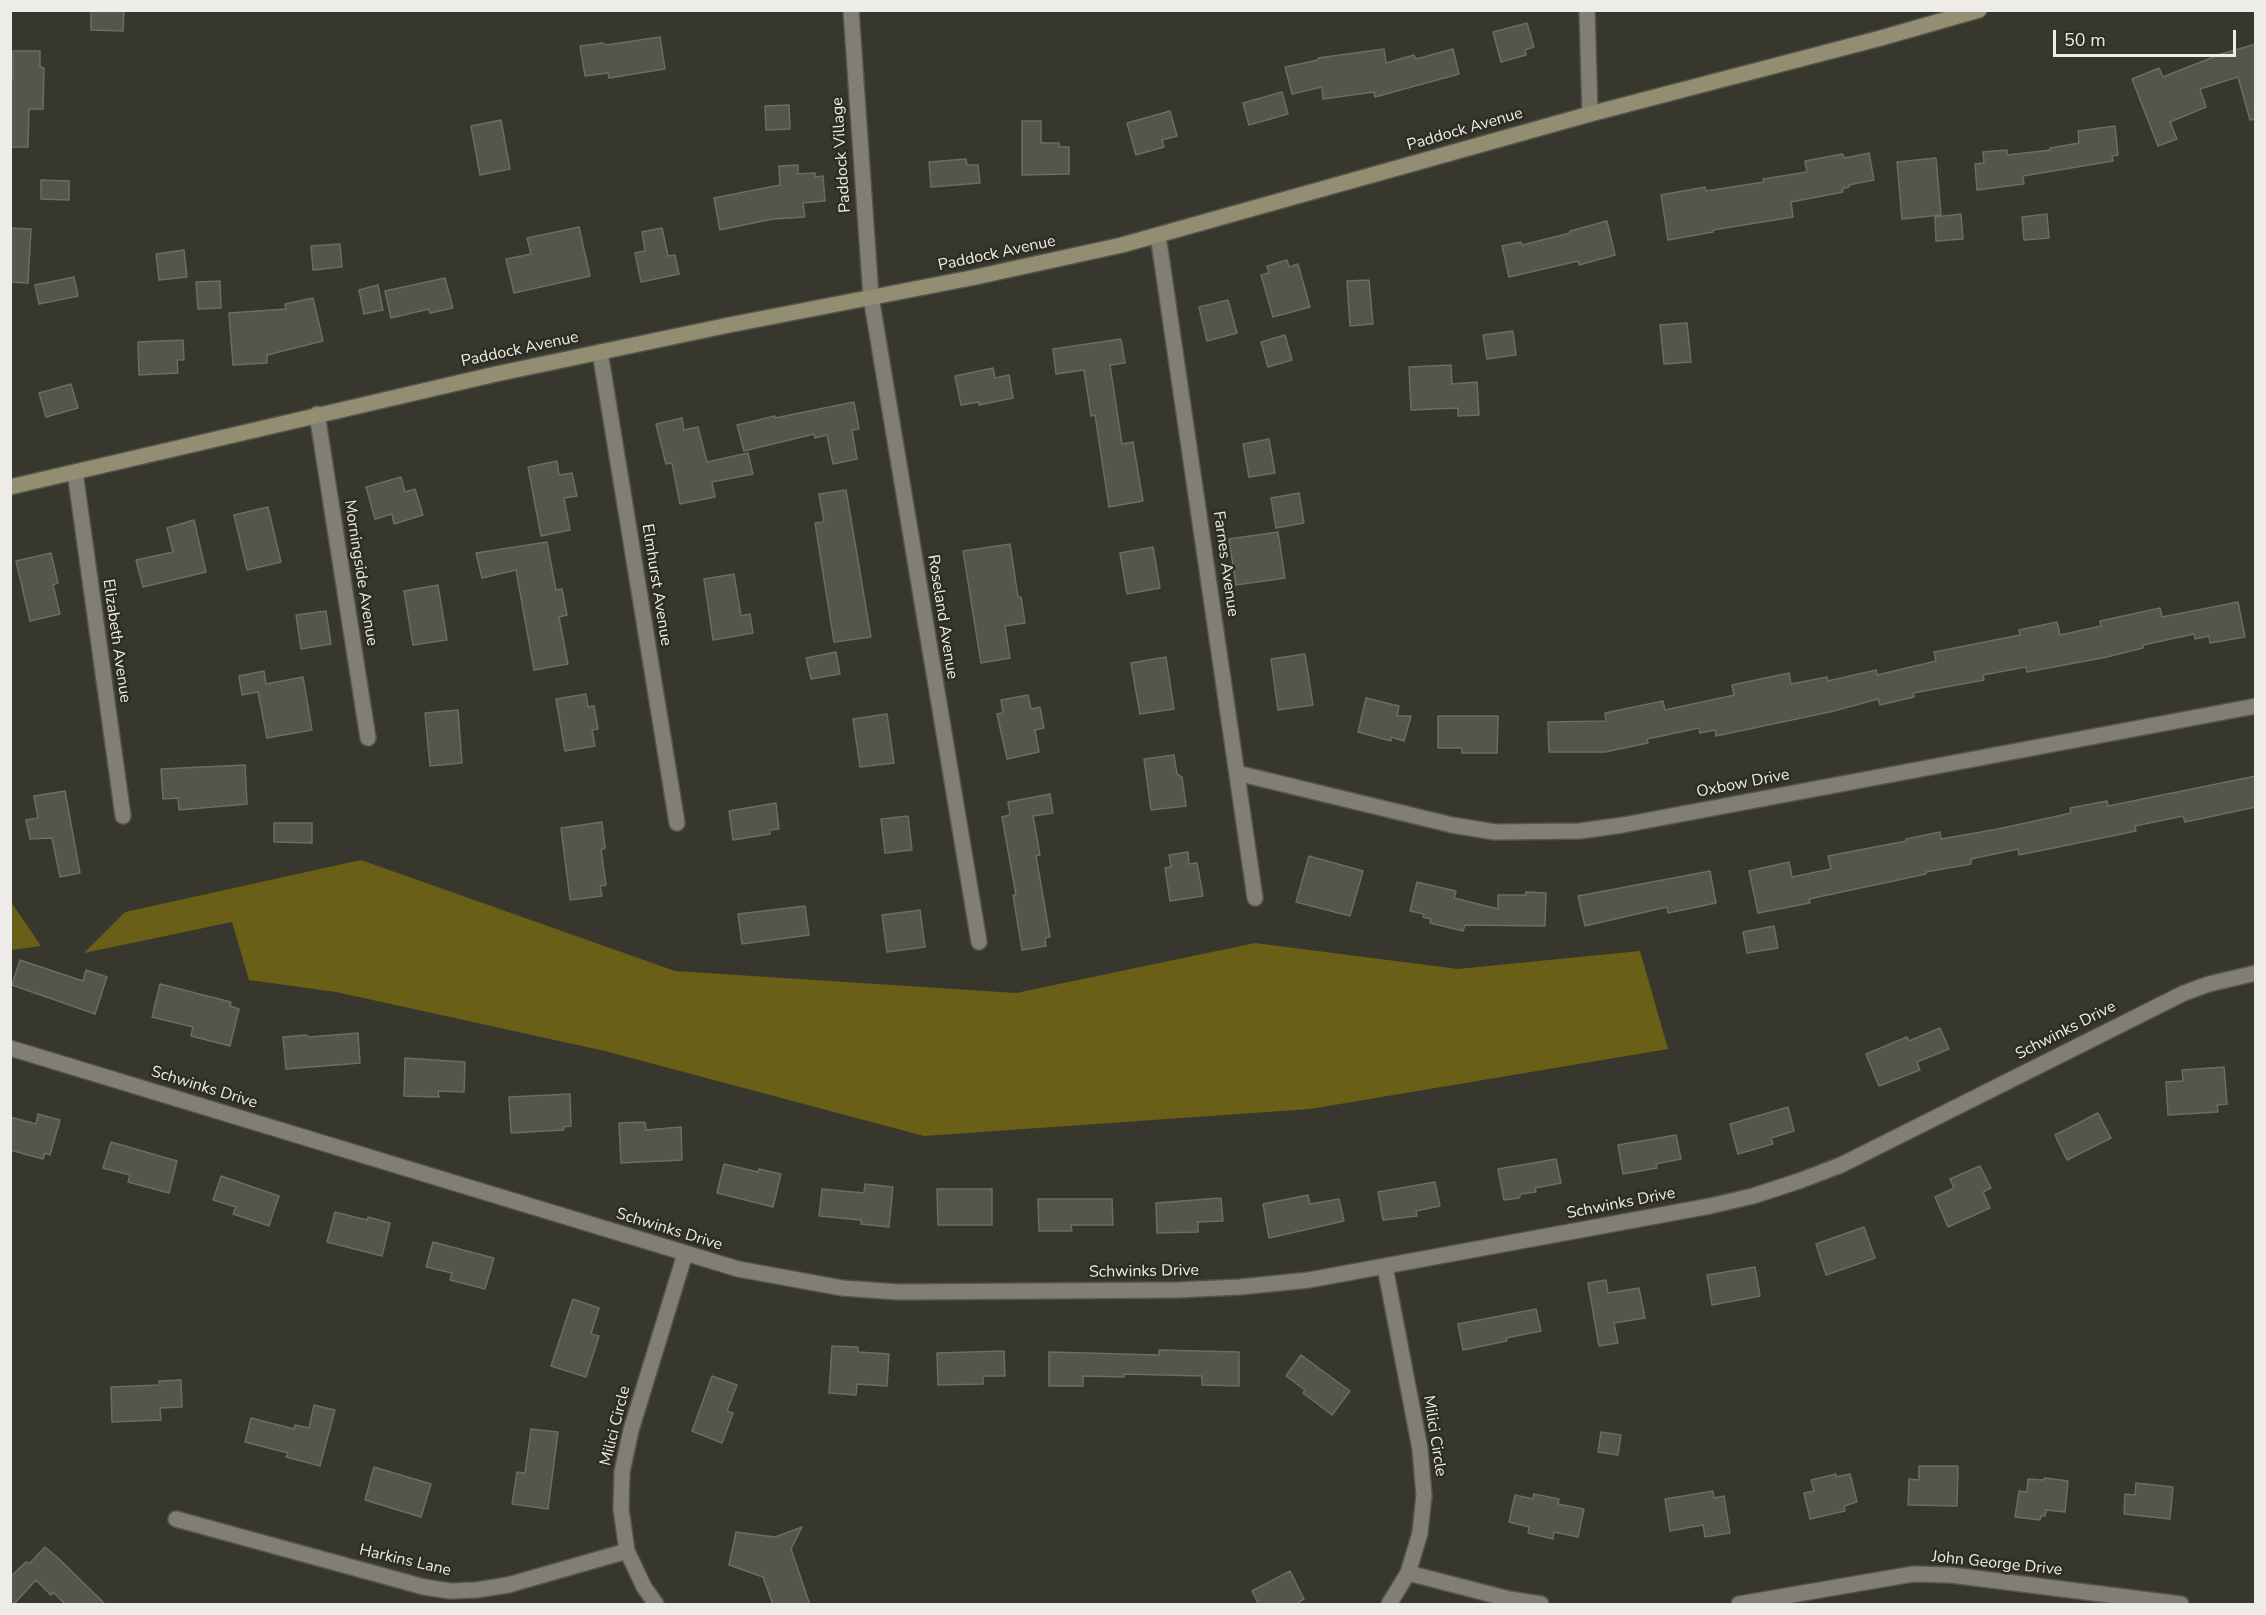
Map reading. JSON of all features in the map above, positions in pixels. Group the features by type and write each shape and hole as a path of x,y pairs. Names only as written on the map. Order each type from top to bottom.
{"main road":[{"name":"Paddock Avenue","path":"10,487 317,414 600,352 1075,256 1979,10"}],"street":[{"name":"Paddock Village","path":"850,10 871,297"},
{"path":"1587,10 1590,114"},
{"name":"Farnes Avenue","path":"1158,235 1255,898"},
{"name":"Roseland Avenue","path":"871,297 978,942"},
{"name":"Elmhurst Avenue","path":"600,352 677,823"},
{"name":"Morningside Avenue","path":"317,414 368,738"},
{"name":"Elizabeth Avenue","path":"75,472 123,816"},
{"name":"Oxbow Drive","path":"1237,773 1452,825 1495,832 1580,831 1623,825 2256,706"},
{"name":"Schwinks Drive","path":"10,1048 685,1254 738,1269 790,1280 842,1288 898,1292 1240,1287 1309,1280 1385,1267 1710,1206 1799,1182 1841,1165 2184,993 2209,984 2256,973"},
{"name":"Milici Circle","path":"656,1605 644,1587 627,1551 621,1509 622,1472 631,1430 685,1254"},
{"name":"Milici Circle","path":"1385,1267 1420,1449 1424,1495 1420,1533 1408,1573 1389,1605"},
{"name":"Harkins Lane","path":"176,1520 424,1587 450,1591 507,1585 627,1551"},
{"path":"1408,1573 1540,1605"},
{"name":"John George Drive","path":"1739,1605 1913,1574 1951,1575 2181,1605"}],"shaded area":[{"path":"361,860 675,971 1016,993 1255,943 1458,969 1640,951 1668,1049 1310,1109 924,1136 605,1051 336,992 249,980 232,922 84,953 125,912"},
{"path":"11,902 41,946 11,950"}],"building":[{"path":"91,10 124,10 123,31 91,30"},
{"path":"1527,23 1534,47 1525,50 1526,55 1501,62 1493,32"},
{"path":"660,37 665,69 609,78 608,73 585,76 580,46 603,43 606,45"},
{"path":"2256,44 2256,119 2250,120 2238,77 2200,89 2206,107 2170,122 2177,139 2158,146 2132,79 2159,68 2163,77 2221,54"},
{"path":"1384,49 1386,63 1414,55 1416,59 1453,49 1459,74 1375,97 1374,92 1323,99 1322,87 1292,94 1285,67 1318,60 1318,58"},
{"path":"13,51 40,51 40,67 44,68 43,109 29,109 28,147 10,147 10,80 13,80"},
{"path":"1282,92 1288,114 1249,125 1243,103"},
{"path":"789,105 790,129 766,130 765,106"},
{"path":"1170,111 1177,136 1162,140 1164,147 1136,155 1127,123"},
{"path":"501,120 510,169 480,175 471,126"},
{"path":"1022,121 1041,121 1041,143 1059,143 1059,147 1069,147 1069,174 1022,175"},
{"path":"2115,126 2118,155 2112,156 2113,161 2023,176 2024,184 1977,190 1975,164 1984,163 1983,152 2007,150 2007,155 2051,150 2050,148 2079,143 2078,131"},
{"path":"1869,153 1874,180 1849,185 1842,189 1843,192 1791,202 1793,217 1668,240 1661,195 1705,187 1706,191 1764,182 1763,179 1807,172 1805,161 1842,154 1845,158"},
{"path":"1936,158 1941,215 1902,219 1897,162"},
{"path":"966,159 967,165 978,165 980,183 931,187 929,162"},
{"path":"798,165 798,174 815,173 815,177 823,176 825,201 803,203 805,217 773,219 720,230 714,198 780,185 779,166"},
{"path":"41,180 69,181 69,200 41,199"},
{"path":"1961,214 1963,239 1936,241 1935,217"},
{"path":"2047,214 2049,238 2024,240 2022,217"},
{"path":"1607,221 1615,255 1579,265 1578,261 1509,277 1502,246 1521,242 1522,245"},
{"path":"579,227 590,276 514,293 506,259 531,254 527,238"},
{"path":"10,228 31,229 28,283 10,282"},
{"path":"662,228 668,256 675,255 679,274 641,282 635,253 645,251 642,232"},
{"path":"340,244 342,267 313,270 311,246"},
{"path":"184,250 187,277 159,280 156,254"},
{"path":"1287,260 1289,267 1298,264 1310,307 1273,317 1261,275 1269,273 1267,266"},
{"path":"74,277 78,296 39,304 35,285"},
{"path":"445,278 453,308 430,313 429,309 391,318 385,291"},
{"path":"1369,280 1373,324 1350,326 1347,281"},
{"path":"220,281 221,308 198,309 196,282"},
{"path":"378,285 383,310 364,314 359,290"},
{"path":"313,298 323,341 267,355 267,363 233,365 229,313 286,309 285,304"},
{"path":"1228,300 1237,333 1207,341 1199,307"},
{"path":"1687,323 1691,362 1664,364 1660,325"},
{"path":"1513,331 1516,355 1487,359 1483,335"},
{"path":"1285,335 1292,360 1268,367 1261,342"},
{"path":"1121,339 1125,363 1110,365 1122,444 1133,442 1143,501 1109,507 1095,415 1091,416 1084,370 1056,374 1053,349"},
{"path":"183,340 184,360 177,360 178,373 139,375 138,342"},
{"path":"1451,365 1452,384 1477,382 1479,415 1458,416 1458,408 1411,410 1409,367"},
{"path":"993,368 995,378 1009,375 1013,398 979,405 979,402 961,405 955,376"},
{"path":"71,384 78,408 46,417 39,393"},
{"path":"854,402 859,429 852,430 857,459 833,464 827,435 815,438 814,434 744,451 737,425"},
{"path":"682,418 684,430 698,427 707,462 748,453 753,474 712,482 715,497 680,504 672,463 666,464 656,424"},
{"path":"1269,439 1275,473 1249,477 1243,444"},
{"path":"557,461 559,475 572,473 577,496 564,498 570,530 541,536 528,467"},
{"path":"401,477 405,492 415,489 423,515 394,524 392,514 375,519 366,487"},
{"path":"846,490 871,637 834,642 815,523 824,522 819,494"},
{"path":"1299,493 1304,523 1276,528 1271,498"},
{"path":"268,507 281,562 247,570 234,515"},
{"path":"194,520 206,572 143,587 136,560 173,552 167,528"},
{"path":"1278,532 1285,578 1236,585 1229,539"},
{"path":"547,542 556,590 562,589 567,615 559,617 568,664 534,670 516,570 482,578 476,553"},
{"path":"1010,544 1018,597 1021,597 1025,623 1005,626 1010,658 981,663 963,551"},
{"path":"1153,547 1160,588 1127,594 1120,553"},
{"path":"51,553 58,583 53,585 60,614 30,621 16,561"},
{"path":"734,574 741,616 750,614 753,633 713,640 704,579"},
{"path":"438,585 447,640 413,645 404,591"},
{"path":"2238,602 2245,637 2210,643 2209,636 2195,639 2194,634 2143,645 2143,648 2107,657 2027,672 2026,667 1983,675 1984,680 1913,693 1914,697 1880,705 1878,699 1834,711 1716,736 1715,730 1700,733 1699,728 1647,739 1648,743 1605,752 1549,752 1548,722 1606,721 1605,713 1663,701 1665,710 1734,695 1732,685 1789,673 1791,684 1827,677 1828,681 1876,670 1877,675 1936,661 1934,652 2020,635 2019,630 2057,622 2060,635 2101,626 2100,621 2160,608 2162,617"},
{"path":"326,611 331,644 301,649 296,615"},
{"path":"836,652 840,674 811,679 806,658"},
{"path":"1305,654 1313,705 1278,710 1271,659"},
{"path":"1166,657 1174,709 1140,714 1131,663"},
{"path":"264,671 266,684 303,677 312,730 267,738 258,692 242,695 239,676"},
{"path":"586,694 588,707 594,706 598,729 592,730 595,746 565,751 556,699"},
{"path":"1028,695 1031,709 1040,707 1044,728 1035,730 1039,752 1007,759 997,714 1003,713 1001,700"},
{"path":"1366,698 1399,706 1397,716 1411,716 1404,741 1391,737 1391,741 1358,732"},
{"path":"458,710 462,763 430,766 425,713"},
{"path":"887,714 894,763 860,767 853,719"},
{"path":"1438,716 1498,716 1497,753 1462,753 1462,748 1438,748"},
{"path":"1174,755 1177,774 1182,777 1186,806 1151,810 1144,759"},
{"path":"245,765 247,804 179,810 178,798 163,799 161,769"},
{"path":"2256,776 2256,807 2185,822 2183,816 2135,826 2136,831 2019,855 2018,849 1971,859 1971,864 1926,872 1926,874 1809,899 1810,903 1758,913 1749,871 1789,862 1792,877 1831,869 1828,856 1906,841 1906,839 1940,832 1941,839 1998,829 2071,813 2070,808 2107,801 2108,806"},
{"path":"65,791 80,873 60,877 52,838 30,839 26,820 38,818 34,796"},
{"path":"1050,794 1053,813 1033,816 1040,855 1036,856 1050,937 1045,938 1046,946 1022,950 1013,895 1016,895 1002,817 1010,815 1008,802"},
{"path":"776,803 779,829 770,830 770,834 733,840 729,811"},
{"path":"908,816 912,850 885,853 881,819"},
{"path":"602,822 605,848 601,850 606,885 600,886 602,896 570,900 561,828"},
{"path":"274,823 312,823 312,843 274,842"},
{"path":"1188,852 1189,864 1197,863 1203,896 1170,901 1165,868 1171,867 1169,855"},
{"path":"1309,856 1363,871 1350,916 1296,902"},
{"path":"1710,871 1716,903 1668,913 1667,907 1585,926 1578,896"},
{"path":"1417,882 1456,891 1454,898 1498,909 1498,895 1526,895 1526,892 1546,893 1545,926 1465,925 1463,931 1430,923 1431,919 1423,917 1424,914 1410,911"},
{"path":"805,906 809,935 742,944 738,914"},
{"path":"920,910 925,947 887,952 882,915"},
{"path":"1774,926 1778,948 1747,953 1743,932"},
{"path":"20,960 83,981 86,970 107,977 95,1014 12,985"},
{"path":"160,984 231,1002 230,1006 239,1009 230,1046 191,1036 193,1027 152,1017"},
{"path":"1940,1028 1949,1049 1917,1062 1920,1070 1879,1086 1866,1054 1907,1037 1909,1041"},
{"path":"358,1033 360,1063 286,1069 283,1037"},
{"path":"405,1058 465,1062 464,1092 438,1091 439,1097 404,1096"},
{"path":"2224,1067 2227,1104 2217,1105 2218,1112 2168,1115 2166,1082 2183,1081 2182,1070"},
{"path":"570,1094 571,1126 563,1127 564,1130 511,1133 509,1097"},
{"path":"1788,1107 1794,1131 1771,1138 1773,1144 1738,1154 1730,1124"},
{"path":"2098,1113 2111,1138 2067,1160 2055,1135"},
{"path":"38,1114 60,1120 50,1155 45,1153 43,1159 10,1150 10,1117 36,1124"},
{"path":"645,1122 646,1130 681,1127 682,1160 621,1163 619,1123"},
{"path":"1676,1135 1681,1159 1656,1164 1657,1168 1623,1174 1618,1145"},
{"path":"111,1142 177,1161 169,1193 128,1182 130,1175 103,1168"},
{"path":"1556,1159 1561,1183 1535,1188 1536,1192 1504,1200 1498,1169"},
{"path":"724,1164 758,1172 759,1169 781,1174 773,1207 717,1193"},
{"path":"1980,1166 1991,1188 1983,1192 1990,1208 1948,1227 1935,1197 1954,1188 1950,1179"},
{"path":"221,1176 279,1196 269,1226 233,1214 236,1207 213,1200"},
{"path":"1435,1182 1440,1206 1416,1211 1417,1216 1383,1220 1378,1192"},
{"path":"865,1184 893,1187 889,1227 861,1224 861,1220 819,1216 822,1189 864,1193"},
{"path":"937,1189 992,1189 992,1225 938,1225"},
{"path":"1308,1195 1310,1204 1339,1199 1344,1221 1269,1238 1263,1204"},
{"path":"1221,1198 1223,1221 1198,1222 1198,1232 1157,1233 1156,1203"},
{"path":"1038,1199 1112,1199 1113,1225 1071,1225 1072,1231 1039,1231"},
{"path":"335,1212 390,1223 382,1256 327,1242"},
{"path":"1864,1227 1875,1258 1826,1275 1816,1244"},
{"path":"433,1242 494,1258 485,1289 450,1280 452,1273 426,1267"},
{"path":"1755,1267 1760,1296 1712,1305 1707,1275"},
{"path":"1606,1280 1608,1293 1639,1288 1645,1318 1614,1323 1618,1343 1599,1346 1588,1283"},
{"path":"573,1299 599,1308 591,1334 599,1336 586,1377 551,1366"},
{"path":"1536,1309 1541,1331 1463,1350 1458,1324"},
{"path":"832,1346 858,1347 858,1352 889,1354 887,1386 857,1384 856,1395 829,1393"},
{"path":"1159,1350 1239,1352 1239,1386 1202,1385 1202,1376 1124,1374 1124,1377 1083,1376 1083,1386 1049,1386 1049,1352 1159,1355"},
{"path":"1004,1351 1005,1376 983,1376 983,1384 938,1385 937,1353"},
{"path":"1301,1355 1350,1391 1332,1415 1303,1393 1305,1390 1286,1376"},
{"path":"712,1376 737,1385 727,1411 733,1413 722,1443 692,1431"},
{"path":"181,1380 182,1407 160,1408 161,1420 112,1422 111,1387 160,1385 159,1381"},
{"path":"314,1405 335,1410 320,1466 286,1457 288,1453 245,1442 251,1418 294,1429 295,1425 309,1428"},
{"path":"531,1429 558,1432 548,1509 512,1504 517,1472 525,1473"},
{"path":"1601,1432 1621,1435 1618,1455 1598,1452"},
{"path":"1919,1466 1958,1466 1957,1506 1908,1505 1909,1479 1919,1480"},
{"path":"374,1467 431,1484 421,1517 365,1500"},
{"path":"1836,1474 1836,1477 1850,1474 1857,1502 1844,1506 1845,1511 1810,1519 1804,1493 1814,1491 1811,1480"},
{"path":"2045,1478 2068,1481 2065,1512 2046,1510 2045,1516 2041,1516 2040,1520 2015,1517 2019,1491 2027,1492 2028,1479 2043,1480"},
{"path":"2136,1483 2173,1487 2170,1519 2124,1514 2125,1494 2135,1495"},
{"path":"1713,1491 1714,1498 1724,1496 1730,1533 1705,1537 1703,1525 1670,1531 1665,1499"},
{"path":"1534,1494 1559,1499 1558,1504 1584,1509 1578,1537 1554,1532 1553,1539 1528,1533 1529,1527 1509,1522 1515,1495 1533,1499"},
{"path":"802,1527 791,1549 810,1605 773,1605 763,1577 729,1565 736,1532 775,1537"},
{"path":"45,1547 106,1605 66,1605 53,1592 51,1595 36,1580 13,1605 10,1605 10,1577 26,1562 30,1563"},
{"path":"1290,1571 1304,1599 1294,1605 1259,1605 1252,1591"}]}
